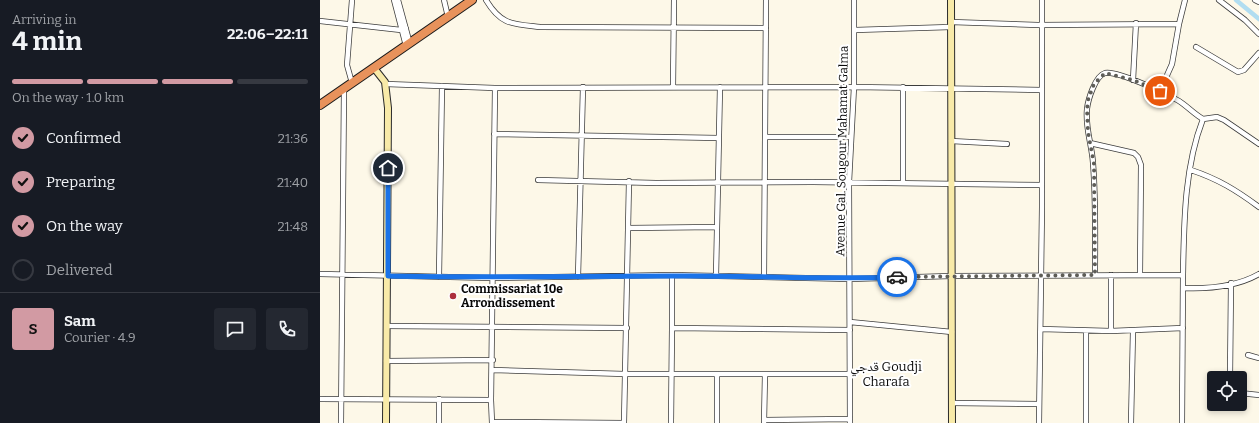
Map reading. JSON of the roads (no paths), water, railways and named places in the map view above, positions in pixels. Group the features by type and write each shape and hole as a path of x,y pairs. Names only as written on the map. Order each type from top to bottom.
{"highway":[{"path":"320,106 472,0"}],"main road":[{"path":"951,0 952,184 950,276 952,332 952,423"},
{"path":"374,68 386,84 388,108 386,423"}],"street":[{"path":"352,0 347,65 352,84"},
{"path":"394,0 408,45"},
{"path":"398,0 403,29"},
{"path":"444,0 448,17"},
{"path":"486,0 498,17 518,25 566,28 766,28"},
{"path":"673,87 674,0"},
{"path":"764,277 766,0"},
{"name":"Avenue Gal. Sougour Mahamat Galma","path":"850,421 849,182 854,87 854,0"},
{"path":"1040,423 1042,0"},
{"path":"1160,91 1172,64 1185,0"},
{"path":"1219,0 1245,20 1259,34"},
{"path":"1255,0 1259,2"},
{"path":"320,21 403,29"},
{"path":"1133,80 1136,23"},
{"path":"854,30 951,25 1179,24"},
{"path":"1196,47 1238,72 1244,70 1259,53"},
{"path":"1095,275 1094,164 1090,143 1087,110 1088,100 1094,84 1105,73 1133,80 1160,91 1180,101 1203,119 1217,117 1224,120 1259,144"},
{"path":"386,84 495,88 903,87 1042,90"},
{"path":"439,277 442,86"},
{"path":"578,276 583,87"},
{"path":"716,276 720,87"},
{"path":"903,87 903,183"},
{"path":"495,88 492,422 624,423 629,181"},
{"path":"341,423 344,89"},
{"path":"1182,423 1184,225 1197,135 1203,119"},
{"path":"494,134 719,138"},
{"path":"765,137 851,138"},
{"path":"951,141 1007,144"},
{"path":"1090,143 1134,153 1138,157 1141,165 1140,275"},
{"path":"1191,170 1215,178 1230,186 1259,207"},
{"path":"538,180 629,181 656,183 849,182 1042,185"},
{"path":"628,228 717,227"},
{"path":"320,274 493,278 578,276 716,276 850,279 950,276 1183,275"},
{"path":"1183,288 1206,288 1250,279 1259,274"},
{"path":"1111,275 1111,331"},
{"path":"671,423 672,276"},
{"path":"1230,371 1231,283"},
{"path":"850,322 952,332"},
{"path":"387,326 626,328"},
{"path":"672,328 850,330"},
{"path":"1041,329 1133,331 1183,328"},
{"path":"1086,331 1086,423"},
{"path":"1131,423 1133,331"},
{"path":"1248,355 1259,358"},
{"path":"386,361 493,360"},
{"path":"492,370 625,374 850,374"},
{"path":"717,374 717,423"},
{"path":"765,374 764,422 850,421"},
{"path":"1247,394 1259,395"},
{"path":"320,399 492,400"},
{"path":"439,399 439,423"},
{"path":"952,403 1039,404"}],"waterway":[{"path":"1236,0 1259,19"}],"place":[{"name":"Commissariat 10e Arrondissement","path":"453,296"}],"district":[{"name":"قدجي Goudji Charafa","path":"886,374"}]}
